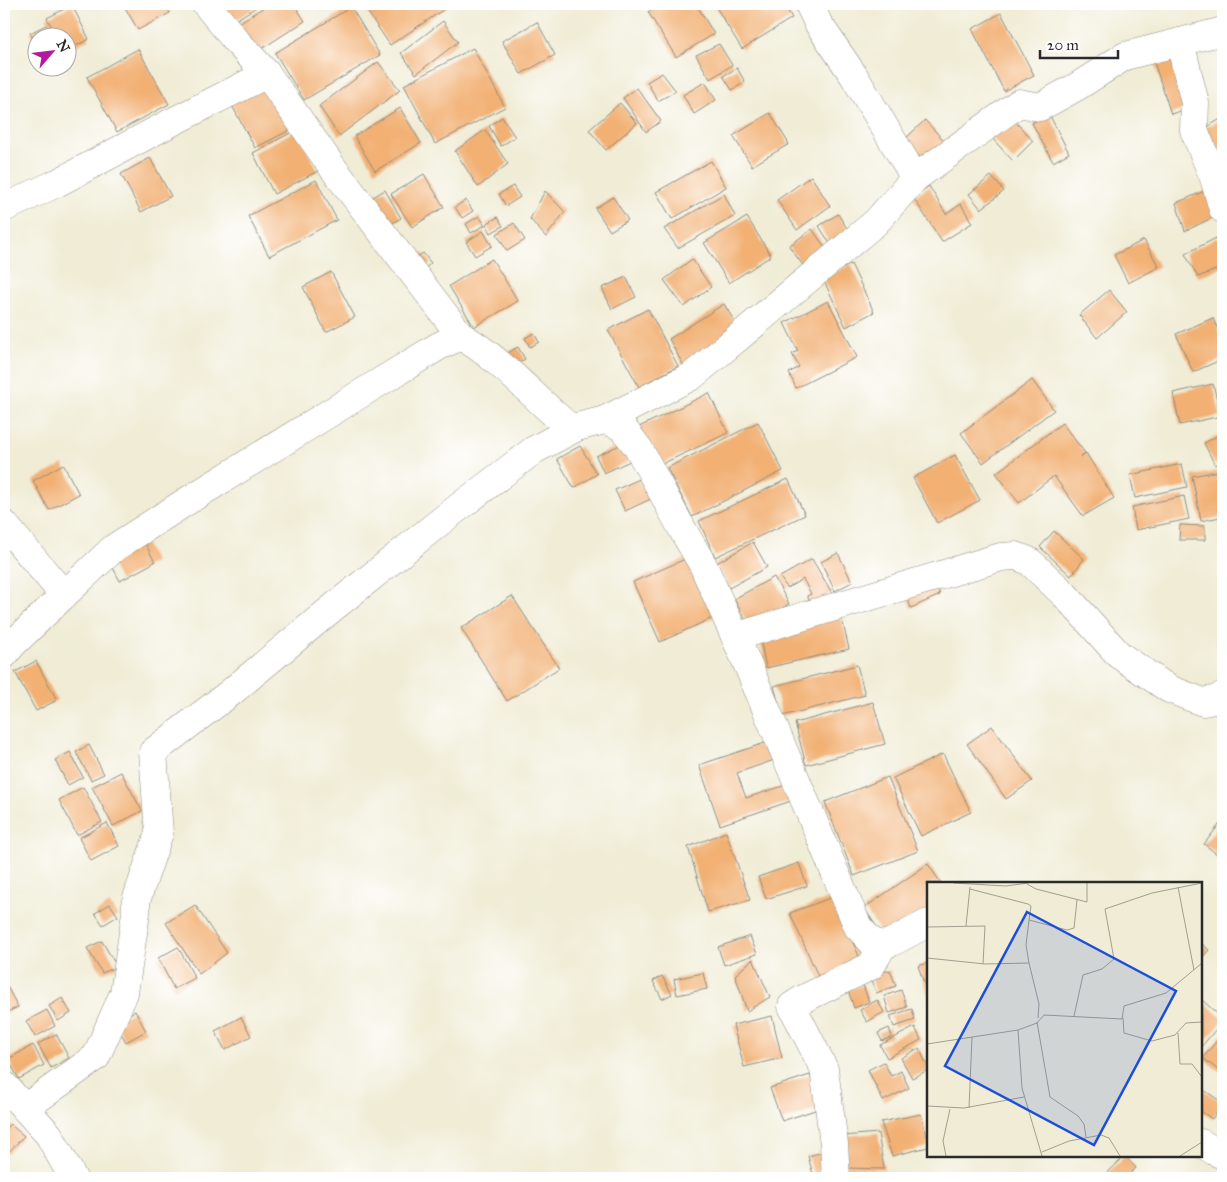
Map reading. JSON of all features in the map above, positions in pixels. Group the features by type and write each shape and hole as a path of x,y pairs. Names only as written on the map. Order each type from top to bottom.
{"street":[{"path":"206,4 267,74 338,176 461,336 478,346 506,369 568,426 577,427"},
{"path":"809,4 818,23 854,76 915,178"},
{"path":"25,1108 96,1056 124,993 136,913 136,901 159,833 153,752 230,693 446,517 534,450 577,427 606,420 692,376 876,222 915,178 1018,103 1040,107 1078,86 1125,56 1223,31"},
{"path":"1180,42 1195,103 1194,130 1214,178 1223,209"},
{"path":"4,208 57,183 267,74"},
{"path":"4,655 64,594 114,548 365,391 439,346 461,336"},
{"path":"606,420 623,428 639,449 703,565 858,927 872,942 882,945 892,942 927,924"},
{"path":"4,524 64,594"},
{"path":"735,637 1001,557 1016,556 1029,561 1058,588 1120,655 1160,683 1203,702 1218,699 1223,695"},
{"path":"836,1178 834,1144 824,1069 792,1006 871,966 882,945"},
{"path":"4,1085 49,1134 73,1178"},
{"path":"1202,1144 1223,1155"}],"building":[{"path":"123,4 165,4 170,13 138,30"},
{"path":"223,4 261,4 234,21"},
{"path":"269,4 294,4 305,21 255,53 237,24"},
{"path":"362,4 444,4 446,8 390,45"},
{"path":"662,4 696,4 714,34 676,57 648,12"},
{"path":"714,4 784,4 792,18 742,49"},
{"path":"72,5 89,39 78,45 78,28 52,28 47,18"},
{"path":"351,7 380,55 304,100 275,53"},
{"path":"1001,13 1034,75 1004,91 972,29"},
{"path":"443,21 458,42 416,74 401,53"},
{"path":"537,22 555,55 521,74 502,41"},
{"path":"719,44 732,65 710,79 696,55"},
{"path":"473,48 505,107 435,144 404,85"},
{"path":"138,49 169,104 117,132 87,77"},
{"path":"1170,50 1190,108 1171,114 1152,56"},
{"path":"378,62 400,90 339,136 319,106"},
{"path":"737,68 745,82 732,90 723,76"},
{"path":"662,73 676,91 658,101 647,82"},
{"path":"705,82 716,100 694,114 683,95"},
{"path":"267,83 292,129 255,148 230,102"},
{"path":"637,88 661,121 646,132 623,98"},
{"path":"620,103 637,123 606,150 589,130"},
{"path":"400,108 421,143 375,171 354,136"},
{"path":"770,113 789,144 752,166 733,136"},
{"path":"1049,114 1069,153 1053,162 1032,123"},
{"path":"502,117 515,137 501,146 489,126"},
{"path":"1011,117 1033,141 1013,161 990,136"},
{"path":"1222,118 1223,150 1212,153 1201,131"},
{"path":"925,120 948,145 927,165 904,140"},
{"path":"296,130 318,171 274,194 253,153"},
{"path":"485,130 508,164 478,187 455,151"},
{"path":"150,158 171,196 141,212 121,174"},
{"path":"711,161 726,187 672,219 656,192"},
{"path":"424,174 444,207 412,227 391,194"},
{"path":"811,176 830,206 797,230 777,200"},
{"path":"991,176 1004,191 981,209 969,194"},
{"path":"316,180 337,220 269,256 248,216"},
{"path":"513,186 520,197 506,206 499,194"},
{"path":"929,186 946,214 961,204 972,223 942,242 913,197"},
{"path":"1214,187 1222,213 1185,231 1176,203"},
{"path":"385,190 401,218 384,228 368,200"},
{"path":"545,191 565,212 546,237 530,219"},
{"path":"724,194 735,216 678,248 664,229"},
{"path":"613,197 628,220 610,231 595,208"},
{"path":"466,200 473,211 462,218 455,207"},
{"path":"838,214 851,235 832,247 819,226"},
{"path":"479,216 485,225 471,233 466,224"},
{"path":"498,217 503,226 491,233 486,224"},
{"path":"747,217 771,256 729,283 704,243"},
{"path":"514,223 525,240 507,251 497,234"},
{"path":"812,229 830,254 807,271 789,246"},
{"path":"483,231 492,246 475,256 466,242"},
{"path":"1218,237 1223,249 1223,267 1198,277 1185,254"},
{"path":"1144,240 1159,267 1128,283 1114,255"},
{"path":"423,253 431,263 420,273 411,262"},
{"path":"492,259 518,301 474,327 449,286"},
{"path":"692,259 711,287 684,307 664,280"},
{"path":"851,264 874,312 846,327 823,279"},
{"path":"331,272 355,317 326,332 303,287"},
{"path":"626,277 636,297 612,309 602,288"},
{"path":"1109,290 1127,312 1097,338 1079,315"},
{"path":"828,301 857,357 796,388 789,373 799,367 792,354 798,351 784,323"},
{"path":"724,304 741,332 687,372 669,339"},
{"path":"648,309 678,366 639,387 608,330"},
{"path":"1213,318 1223,341 1223,359 1193,372 1176,334"},
{"path":"534,333 539,342 530,347 525,338"},
{"path":"518,347 525,359 512,367 504,355"},
{"path":"1032,380 1054,410 983,463 961,433"},
{"path":"1213,384 1221,416 1180,425 1173,393"},
{"path":"709,393 728,433 653,468 635,429"},
{"path":"758,422 783,471 692,517 667,468"},
{"path":"1062,423 1085,453 1080,457 1086,453 1114,498 1083,516 1054,476 1019,503 996,473"},
{"path":"1223,433 1223,461 1215,465 1204,443"},
{"path":"622,444 630,461 604,473 596,456"},
{"path":"580,446 597,474 574,488 557,459"},
{"path":"955,455 980,500 937,523 913,478"},
{"path":"63,464 79,494 49,510 33,481"},
{"path":"1182,464 1187,487 1135,498 1130,475"},
{"path":"1223,470 1223,545 1221,545 1220,517 1201,521 1192,476"},
{"path":"644,477 653,498 625,511 615,490"},
{"path":"788,479 805,515 715,557 699,521"},
{"path":"1184,496 1189,519 1136,530 1132,507"},
{"path":"1180,525 1205,526 1205,540 1179,540"},
{"path":"1054,531 1084,559 1071,576 1040,547"},
{"path":"753,542 767,567 729,588 715,564"},
{"path":"145,543 155,562 120,581 110,562"},
{"path":"838,553 852,582 835,591 821,562"},
{"path":"692,556 719,615 660,642 633,582"},
{"path":"812,559 832,593 812,605 807,596 811,594 803,579 787,588 780,577"},
{"path":"774,577 789,604 749,626 734,599"},
{"path":"935,582 940,595 911,608 906,595"},
{"path":"512,596 559,668 507,701 461,628"},
{"path":"841,615 849,649 766,668 759,634"},
{"path":"36,661 57,700 36,711 15,672"},
{"path":"857,665 865,695 782,716 774,686"},
{"path":"873,702 885,744 806,765 795,723"},
{"path":"992,726 1032,781 1006,799 967,744"},
{"path":"774,740 780,758 737,773 746,798 789,784 794,800 720,825 699,765"},
{"path":"89,745 104,774 91,780 76,752"},
{"path":"70,752 83,777 68,785 55,760"},
{"path":"943,754 971,812 921,836 893,778"},
{"path":"121,772 142,811 113,826 92,787"},
{"path":"888,777 918,851 854,876 825,802"},
{"path":"83,787 102,822 77,835 59,800"},
{"path":"1223,820 1223,859 1204,844"},
{"path":"107,823 119,846 91,861 79,838"},
{"path":"726,832 750,900 708,912 688,847"},
{"path":"799,863 807,886 766,899 758,877"},
{"path":"928,864 940,882 927,882 927,910 885,939 864,908"},
{"path":"833,897 862,963 822,985 790,913"},
{"path":"110,904 118,916 103,925 95,913"},
{"path":"195,905 227,953 199,974 166,923"},
{"path":"750,936 757,954 724,965 718,947"},
{"path":"102,941 117,967 102,973 87,948"},
{"path":"1202,944 1209,950 1202,958"},
{"path":"178,947 195,978 174,989 158,958"},
{"path":"753,959 770,997 747,1011 735,975"},
{"path":"927,963 927,991 918,966"},
{"path":"890,970 896,986 876,993 871,976"},
{"path":"703,973 707,989 677,995 674,979"},
{"path":"662,976 672,994 662,999 653,981"},
{"path":"4,981 18,1007 4,1014"},
{"path":"863,985 869,1002 854,1008 848,990"},
{"path":"901,990 907,1007 889,1013 884,996"},
{"path":"62,998 71,1013 58,1021 49,1006"},
{"path":"877,1000 884,1012 867,1022 860,1010"},
{"path":"1202,1000 1223,1021 1202,1046"},
{"path":"912,1009 915,1020 894,1027 890,1016"},
{"path":"47,1010 55,1026 35,1037 26,1021"},
{"path":"135,1011 146,1031 126,1042 115,1022"},
{"path":"772,1016 782,1058 744,1067 733,1025"},
{"path":"241,1017 251,1036 225,1050 215,1031"},
{"path":"915,1027 921,1040 887,1058 880,1045"},
{"path":"889,1028 892,1037 882,1041 878,1033"},
{"path":"1223,1033 1223,1074 1203,1058"},
{"path":"56,1034 69,1058 51,1068 38,1044"},
{"path":"33,1045 44,1065 19,1079 8,1059"},
{"path":"919,1048 927,1065 927,1070 912,1078 901,1058"},
{"path":"884,1062 891,1076 901,1071 909,1088 883,1101 868,1070"},
{"path":"810,1075 821,1108 782,1121 770,1088"},
{"path":"1202,1089 1223,1103 1212,1119 1202,1112"},
{"path":"921,1114 927,1136 927,1147 892,1156 881,1122"},
{"path":"10,1124 24,1136 7,1154 4,1151 4,1130"},
{"path":"878,1133 884,1169 847,1168 842,1136"},
{"path":"823,1152 829,1174 814,1178 808,1156"},
{"path":"1124,1157 1136,1168 1125,1178 1103,1177"}]}
